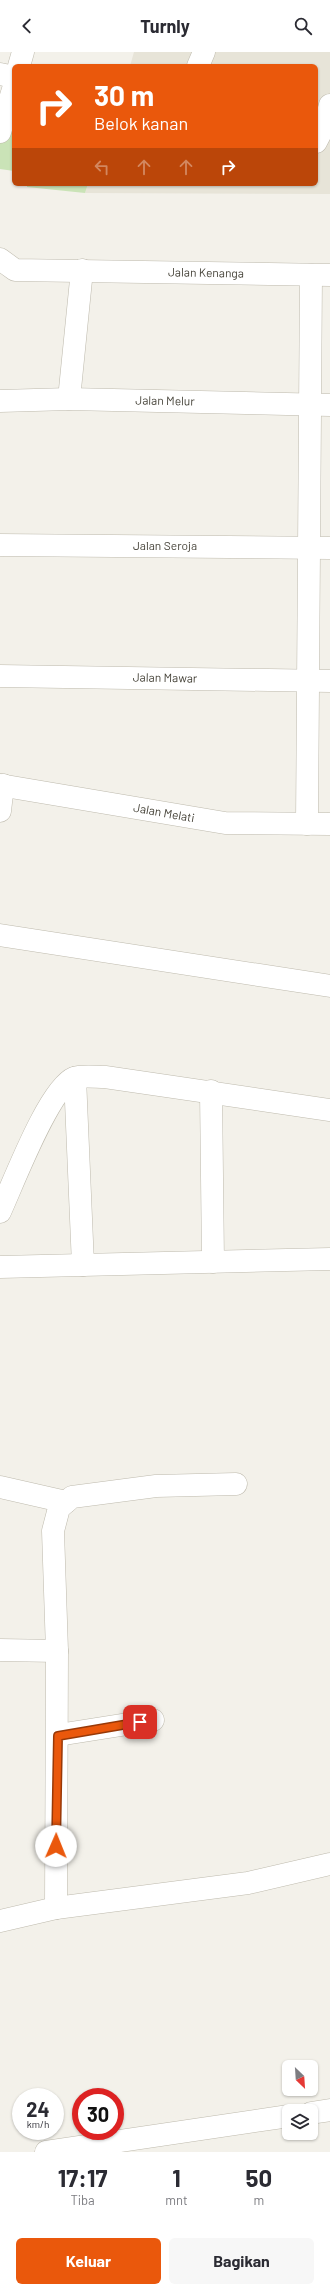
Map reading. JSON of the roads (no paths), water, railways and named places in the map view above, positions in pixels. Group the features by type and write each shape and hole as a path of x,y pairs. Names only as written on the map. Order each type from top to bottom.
{"street":[{"path":"20,64 23,52"},
{"path":"199,64 204,52"},
{"path":"0,74 12,77"},
{"path":"0,132 12,93"},
{"path":"323,132 330,105"},
{"name":"Jalan Kenanga","path":"0,259 15,270 321,275"},
{"path":"69,399 82,270"},
{"path":"307,824 308,681 320,548 321,275"},
{"name":"Jalan Melur","path":"0,401 69,399 321,405"},
{"name":"Jalan Seroja","path":"0,545 320,548"},
{"name":"Jalan Mawar","path":"0,676 330,681"},
{"path":"0,812 2,785"},
{"name":"Jalan Melati","path":"2,785 225,823 330,824"},
{"path":"0,935 330,986"},
{"path":"0,1212 49,1106 61,1088 75,1078 105,1077 211,1091 330,1110"},
{"path":"75,1078 83,1265"},
{"path":"211,1091 213,1262"},
{"path":"0,1268 330,1259"},
{"path":"56,1908 58,1736 53,1531 59,1508 72,1497 156,1486 236,1484"},
{"path":"0,1487 66,1502"},
{"path":"0,1650 57,1651"},
{"path":"58,1736 153,1720"},
{"path":"0,1921 56,1908 248,1883 330,1864"},
{"path":"318,2112 330,2110"},
{"path":"46,2152 282,2117"}]}
